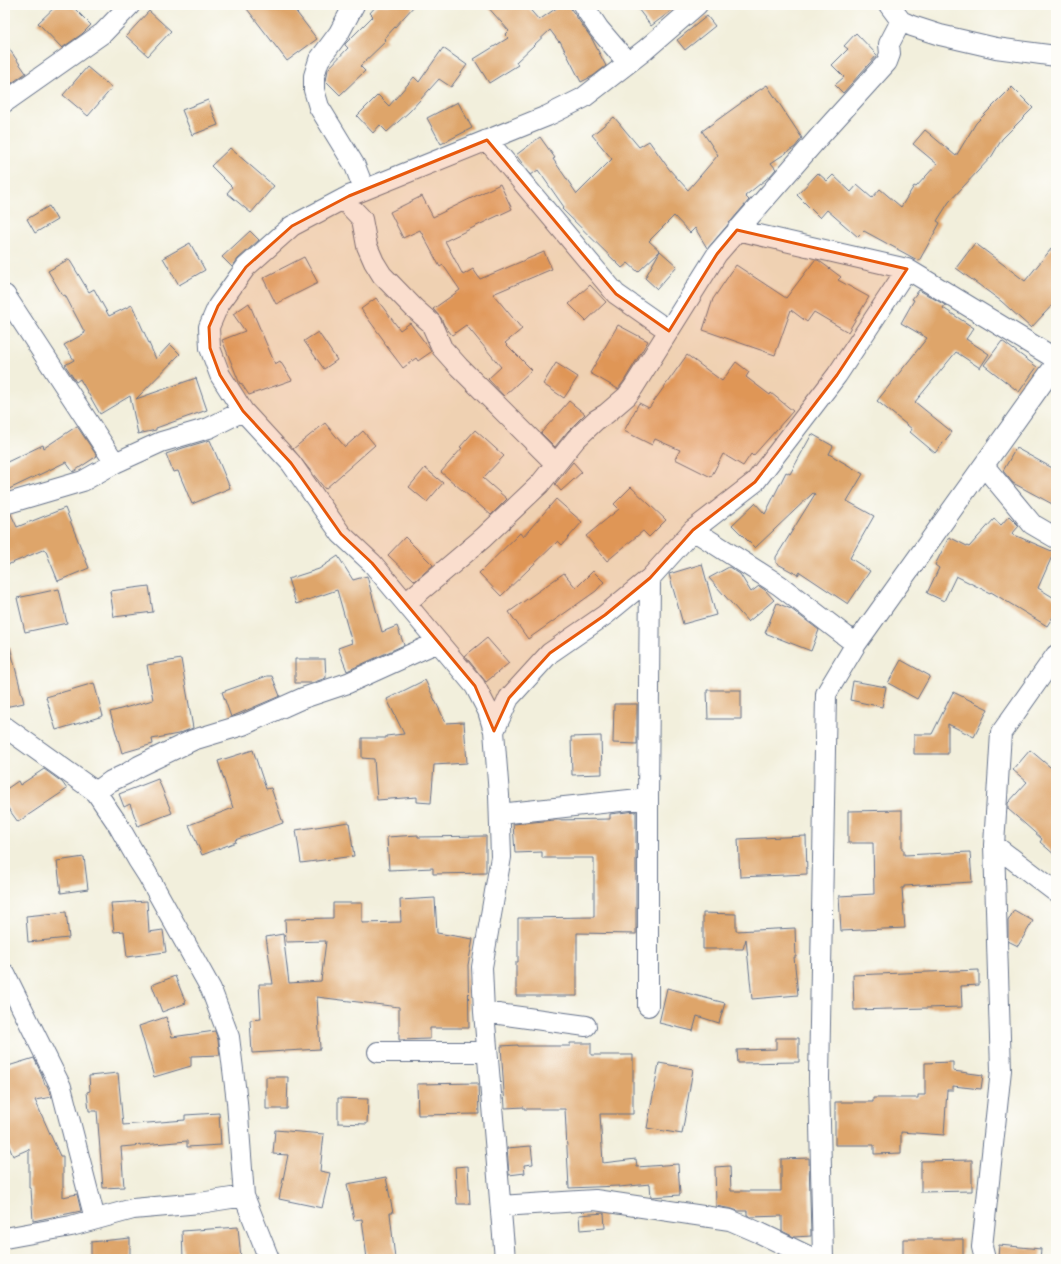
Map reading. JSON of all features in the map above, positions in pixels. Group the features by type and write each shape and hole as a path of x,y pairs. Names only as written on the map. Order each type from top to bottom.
{"street":[{"path":"5,102 103,33 130,5"},
{"path":"354,5 338,33 319,60 314,76 314,90 319,107 355,166 364,190"},
{"path":"583,5 599,29 628,63"},
{"path":"505,1259 484,1012 482,967 501,857 500,814 494,731 488,711 475,686 372,563 341,534 291,463 243,411 220,375 210,348 209,327 218,306 246,267 292,226 343,199 547,116 583,98 628,63 697,5"},
{"path":"889,5 901,21 940,35 996,48 1056,56"},
{"path":"406,603 483,538 540,484 576,439 627,396 717,254 887,62 890,54 889,44 901,21"},
{"path":"487,140 616,294 668,330"},
{"path":"343,199 362,219 367,246 382,275 431,324 442,348 459,367 556,464"},
{"path":"738,230 907,269 1056,359"},
{"path":"494,731 510,698 550,653 605,615 650,578 693,530 755,482 837,375 907,269"},
{"path":"5,295 115,463"},
{"path":"823,1259 819,1078 826,694 856,644 1056,364"},
{"path":"5,504 83,481 115,463 161,442 209,428 243,411"},
{"path":"984,466 1032,524 1056,538"},
{"path":"693,530 779,585 856,644"},
{"path":"648,1006 650,578"},
{"path":"96,792 111,781 192,740 243,725 303,698 348,683 438,642"},
{"path":"985,1259 982,1247 1001,1070 994,845 1001,733 1056,655"},
{"path":"5,727 96,792 117,823 147,874 211,989 229,1037 237,1102 244,1196 269,1259"},
{"path":"500,814 648,798"},
{"path":"994,845 1056,892"},
{"path":"5,974 61,1087 95,1219"},
{"path":"484,1012 586,1026"},
{"path":"378,1052 488,1052"},
{"path":"5,1238 71,1226 133,1209 200,1203 244,1196"},
{"path":"500,1206 596,1200 730,1220 814,1259"}],"highlighted area":[{"path":"487,140 616,294 669,331 717,254 737,230 907,269 837,375 755,482 693,530 650,578 605,615 550,653 509,698 494,731 475,686 372,563 341,534 291,463 243,411 220,375 210,348 209,327 218,306 246,267 292,226 349,196"}],"building":[{"path":"57,5 71,5 91,25 82,34 62,48 38,23"},
{"path":"244,5 291,5 317,39 287,61"},
{"path":"377,5 415,5 384,39 386,41 360,66 365,71 340,95 326,81 328,69 348,48 345,44 373,16 370,13"},
{"path":"486,5 526,5 539,20 561,5 572,5 571,9 592,39 606,66 593,76 581,82 560,41 559,42 550,30 516,62 518,65 489,83 474,59 508,38 505,35 509,31"},
{"path":"635,5 679,5 651,26"},
{"path":"149,11 171,31 148,56 126,36"},
{"path":"707,16 715,26 685,50 677,40"},
{"path":"856,33 877,55 843,93 835,85 844,77 832,65 848,49 844,46"},
{"path":"5,43 26,73 5,88"},
{"path":"443,48 467,65 451,87 439,79 410,111 387,132 380,125 373,133 357,116 378,95 389,106 414,77 419,82"},
{"path":"87,67 112,88 88,116 63,95"},
{"path":"767,85 802,138 795,147 771,163 776,169 770,176 745,196 749,200 708,248 695,228 690,233 674,216 649,241 660,251 638,272 628,263 622,268 562,209 564,207 538,170 531,175 516,155 540,137 577,194 612,159 592,135 614,117 639,147 649,141 669,169 688,190 718,155 702,131"},
{"path":"1012,87 1033,108 1002,139 992,156 949,202 937,221 940,223 919,261 864,231 858,237 827,210 820,218 797,195 818,173 827,181 833,175 851,192 857,185 872,198 880,189 901,207 914,186 916,187 937,164 913,144 925,130 956,156 976,123"},
{"path":"208,100 218,125 192,135 182,110"},
{"path":"458,102 472,128 441,144 427,118"},
{"path":"230,148 274,186 251,213 227,193 232,187 211,166"},
{"path":"500,184 512,209 445,241 463,275 473,269 480,279 544,252 552,269 493,294 522,329 505,343 532,370 504,396 488,379 501,367 466,325 452,335 433,309 460,290 443,265 440,267 420,230 403,238 390,212 422,196 433,217"},
{"path":"49,206 57,220 35,233 27,219"},
{"path":"250,231 259,240 238,259 232,267 222,257"},
{"path":"190,243 205,270 179,285 163,258"},
{"path":"975,243 1025,281 1056,243 1056,301 1031,328 1001,301 956,268"},
{"path":"660,251 677,266 657,289 645,278"},
{"path":"304,257 318,283 276,304 263,278"},
{"path":"69,259 89,292 94,289 109,316 132,305 156,359 170,344 180,354 136,399 196,378 207,410 156,428 156,430 138,434 130,396 100,414 80,379 76,382 65,365 74,360 64,345 85,333 65,295 63,296 48,271"},
{"path":"815,260 818,260 841,277 838,280 869,297 848,332 814,312 807,322 791,310 775,355 703,330 713,299 736,265 786,298"},
{"path":"590,285 606,302 586,321 569,304"},
{"path":"919,290 945,305 943,308 974,328 966,339 989,354 980,368 956,352 915,402 952,432 935,453 910,432 912,429 877,401 927,338 901,323 914,300 912,299"},
{"path":"376,298 400,330 410,323 431,352 418,361 416,358 403,368 361,309"},
{"path":"249,303 275,364 280,361 292,380 249,395 241,383 240,384 222,340 245,331 233,314"},
{"path":"618,325 648,341 618,389 590,373"},
{"path":"318,332 337,360 324,369 304,341"},
{"path":"1002,341 1037,367 1019,392 984,365"},
{"path":"687,355 722,381 736,362 749,372 746,377 770,395 771,393 793,411 753,456 751,454 743,466 723,454 711,477 675,459 680,450 655,439 652,445 624,431 639,403 649,408"},
{"path":"556,363 578,377 564,398 543,384"},
{"path":"569,401 585,414 555,447 541,433"},
{"path":"325,423 345,447 363,431 375,445 325,489 293,449"},
{"path":"77,426 97,456 73,472 66,462 5,491 5,463 43,445 44,448"},
{"path":"475,430 504,456 483,478 507,499 491,515 441,472 462,448 460,447"},
{"path":"812,434 833,446 829,454 863,474 847,501 874,516 850,558 870,571 848,604 800,572 798,575 776,563 776,557 815,494 813,493 755,548 732,525 755,503 765,514 786,472 790,474"},
{"path":"210,440 230,488 192,504 178,471 173,472 166,454"},
{"path":"1016,448 1056,470 1056,506 1013,483 1003,471"},
{"path":"573,462 582,472 561,491 555,484"},
{"path":"425,468 443,483 427,502 409,487"},
{"path":"631,487 666,520 649,537 643,531 607,561 586,536 619,509 614,504"},
{"path":"556,499 582,522 562,545 558,541 501,596 479,573 520,533 523,537"},
{"path":"65,508 89,568 58,581 45,549 5,566 5,515 11,514 17,527"},
{"path":"1009,516 1019,526 1012,534 1054,552 1038,588 1056,599 1056,612 1047,626 991,592 990,593 956,576 944,601 927,593 939,568 935,565 949,537 969,547 994,519 1001,525"},
{"path":"405,537 433,565 415,581 388,555"},
{"path":"338,556 353,580 367,576 382,632 397,626 404,645 347,671 338,648 352,643 337,590 296,604 288,579 319,569"},
{"path":"702,564 716,615 683,624 669,574"},
{"path":"729,567 740,574 751,592 759,586 774,600 748,622 709,578"},
{"path":"593,571 604,582 596,591 528,639 509,612 564,573 576,588"},
{"path":"149,586 153,612 114,617 110,591"},
{"path":"59,589 67,623 25,632 17,598"},
{"path":"777,603 791,609 819,630 811,651 765,633"},
{"path":"487,638 509,663 486,682 465,656"},
{"path":"10,647 24,703 5,707 5,648"},
{"path":"181,659 193,728 178,734 152,739 153,744 122,753 110,712 153,700 147,665"},
{"path":"295,659 325,659 326,678 312,683 295,683"},
{"path":"901,660 930,676 917,699 888,683"},
{"path":"267,676 272,676 280,696 231,717 222,692"},
{"path":"425,680 446,723 464,722 467,763 434,765 431,803 417,802 417,797 377,800 374,759 362,758 362,738 386,738 386,736 404,734 387,699"},
{"path":"853,681 886,687 882,707 850,700"},
{"path":"94,683 103,716 56,730 46,697"},
{"path":"707,690 741,690 741,719 708,719"},
{"path":"953,692 988,709 974,737 948,724 948,754 914,754 914,734 932,734"},
{"path":"614,704 637,704 637,744 613,743"},
{"path":"601,736 602,774 572,775 571,737"},
{"path":"253,750 266,789 271,788 283,823 235,840 236,842 202,855 189,825 233,808 218,761"},
{"path":"1030,750 1056,772 1056,856 1040,842 1042,839 1008,809 1008,803 1027,782 1013,770"},
{"path":"44,769 62,782 67,789 18,822 5,804 5,790 18,781 20,785"},
{"path":"158,779 172,813 138,826 130,804 124,807 119,794"},
{"path":"902,810 902,850 904,850 904,855 970,852 972,882 904,886 904,888 902,888 905,928 841,931 839,896 874,894 873,843 848,843 848,811"},
{"path":"636,811 636,934 577,933 577,996 516,996 518,918 594,917 594,858 542,858 542,852 515,853 513,824 554,820 610,819 610,814"},
{"path":"349,822 354,856 301,863 296,830"},
{"path":"418,835 418,837 486,836 486,873 433,874 433,868 389,870 387,837"},
{"path":"806,836 807,874 740,877 738,839"},
{"path":"84,857 88,889 61,893 57,861"},
{"path":"435,898 437,933 473,939 468,965 469,1028 430,1028 430,1039 399,1040 399,1007 317,997 320,1049 252,1053 250,1020 261,1019 259,984 273,984 266,937 283,934 289,983 321,981 326,941 286,942 285,919 333,918 333,903 362,903 362,923 401,922 400,900"},
{"path":"147,901 149,932 163,930 166,952 127,957 124,931 114,932 111,903"},
{"path":"1014,910 1033,921 1018,946 1008,941 1008,921"},
{"path":"66,912 69,938 28,942 26,916"},
{"path":"703,913 736,914 736,931 795,928 796,957 794,957 798,995 752,999 746,939 743,949 703,949"},
{"path":"979,970 979,985 961,986 962,1007 854,1010 853,975"},
{"path":"175,976 186,1003 162,1012 152,985"},
{"path":"667,988 725,1003 719,1023 697,1016 693,1031 659,1023"},
{"path":"166,1017 172,1037 215,1031 220,1055 191,1056 191,1066 154,1077 139,1026"},
{"path":"776,1038 799,1038 799,1062 738,1063 737,1050 776,1049"},
{"path":"570,1043 591,1043 591,1055 633,1055 633,1114 600,1114 603,1163 636,1159 637,1167 678,1164 680,1195 651,1197 650,1184 619,1187 569,1188 565,1109 524,1109 524,1107 505,1108 501,1046 570,1046"},
{"path":"34,1058 45,1085 47,1085 52,1097 35,1100 60,1156 63,1156 63,1197 77,1194 81,1211 33,1221 31,1188 29,1188 29,1149 13,1156 5,1137 5,1067"},
{"path":"953,1062 953,1071 983,1075 981,1089 953,1086 953,1090 947,1090 944,1135 901,1132 901,1153 874,1154 874,1145 835,1145 835,1102 873,1102 873,1098 918,1098 918,1095 925,1095 925,1063"},
{"path":"659,1063 693,1069 682,1134 647,1128"},
{"path":"118,1073 123,1125 185,1120 185,1115 219,1113 221,1145 187,1147 187,1141 121,1147 124,1187 103,1188 97,1111 89,1111 87,1092 90,1091 89,1076"},
{"path":"266,1077 288,1077 287,1109 266,1109"},
{"path":"478,1083 479,1114 418,1115 417,1084"},
{"path":"338,1098 368,1099 367,1124 338,1123"},
{"path":"275,1130 324,1134 320,1171 330,1173 322,1208 279,1199 288,1155 273,1154"},
{"path":"531,1146 533,1164 524,1165 525,1173 509,1175 507,1148"},
{"path":"809,1158 811,1236 794,1237 782,1231 782,1216 751,1217 747,1215 747,1211 738,1211 716,1206 715,1167 730,1166 731,1191 781,1191 781,1159"},
{"path":"972,1160 972,1191 921,1192 921,1161"},
{"path":"468,1166 470,1204 457,1204 455,1167"},
{"path":"386,1177 393,1213 390,1213 395,1259 367,1259 362,1219 354,1220 347,1184"},
{"path":"604,1213 605,1228 580,1230 579,1215"},
{"path":"238,1227 241,1259 183,1259 182,1231"},
{"path":"130,1238 130,1259 91,1259 91,1242"},
{"path":"903,1239 963,1239 963,1259 903,1259"},
{"path":"999,1245 1041,1249 1040,1259 998,1258"}]}
